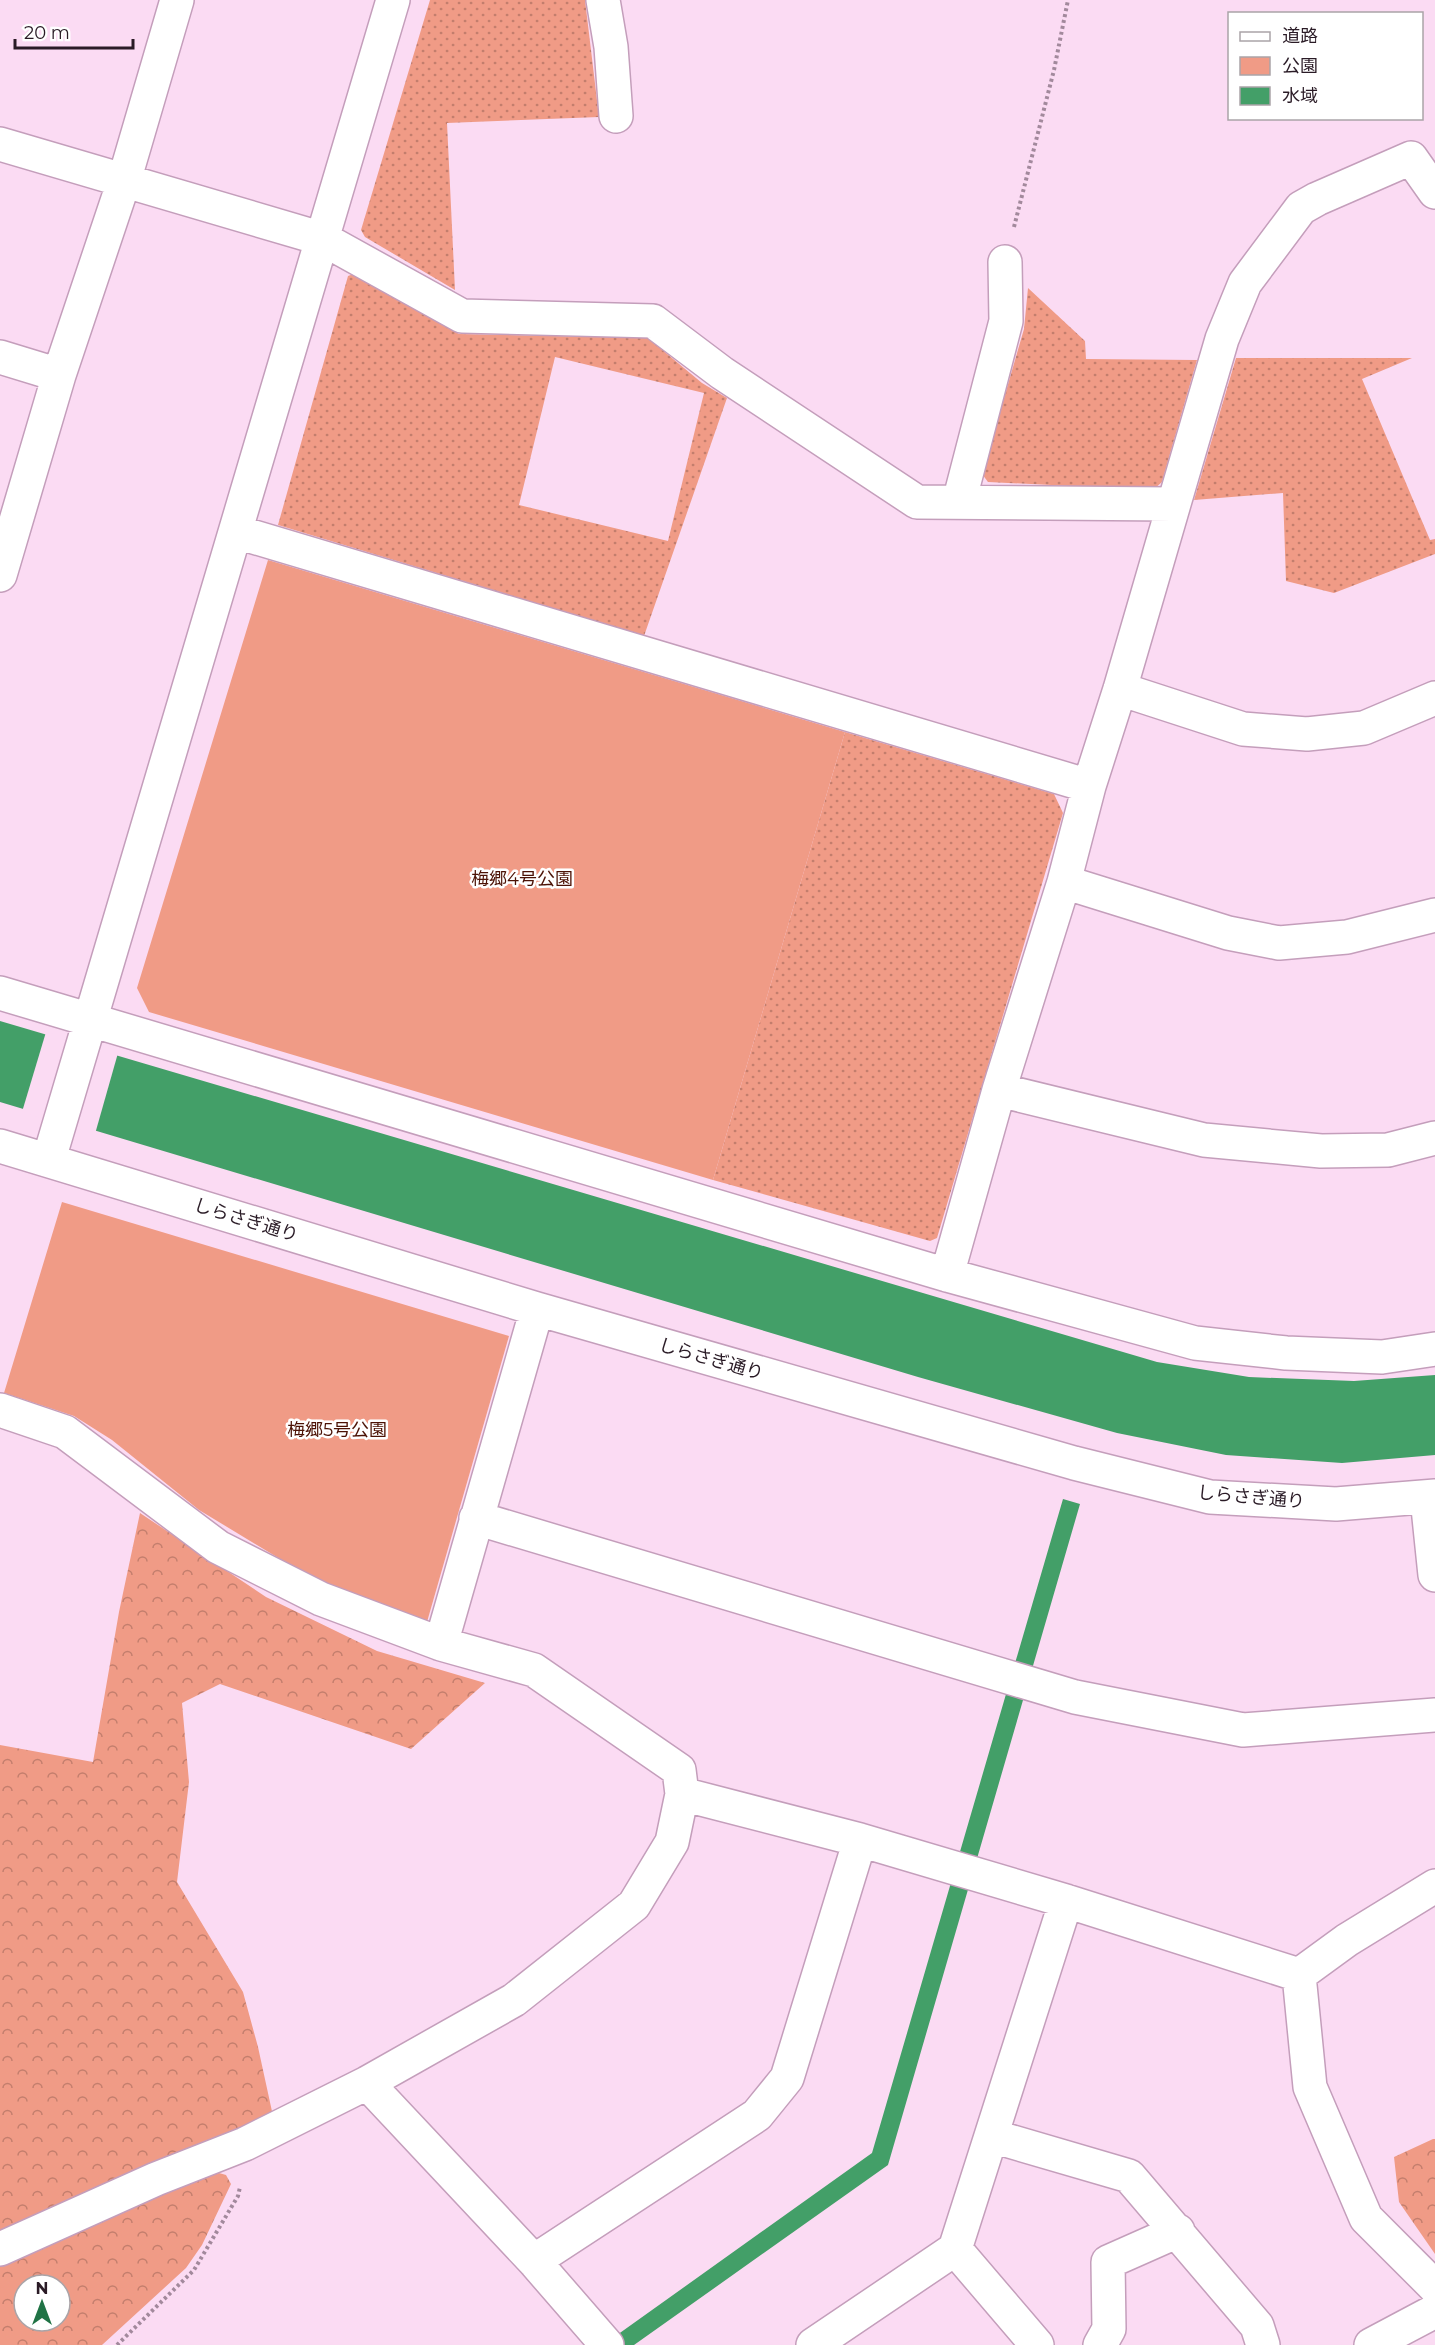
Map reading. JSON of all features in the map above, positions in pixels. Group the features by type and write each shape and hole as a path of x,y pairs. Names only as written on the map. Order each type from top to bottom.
{"street":[{"path":"1,569 59,375 124,181 177,0"},
{"path":"49,1160 393,0"},
{"path":"603,0 611,47 616,116"},
{"path":"0,144 323,239 462,316 653,321 722,374 917,502 1173,504"},
{"path":"947,1275 999,1090 1064,882 1089,786 1222,339 1245,283 1301,208 1317,199 1411,158 1435,192"},
{"path":"959,502 1006,321 1005,262"},
{"path":"0,357 59,375"},
{"path":"237,532 1089,786"},
{"path":"1120,688 1243,729 1307,734 1364,728 1435,698"},
{"path":"1064,882 1228,933 1279,944 1347,937 1435,915"},
{"path":"0,993 88,1031 947,1275 1195,1343 1286,1353 1382,1357 1435,1349"},
{"path":"999,1090 1204,1140 1321,1151 1388,1150 1435,1138"},
{"name":"しらさぎ通り","path":"0,1146 537,1309 1074,1463 1210,1497 1336,1504 1431,1497"},
{"path":"441,1644 537,1309"},
{"path":"0,1410 65,1432 218,1546 321,1599 441,1644 534,1670 679,1770 682,1794 672,1842 634,1905 514,2000 367,2083 245,2144 156,2179 0,2249"},
{"path":"1431,1497 1435,1575"},
{"path":"476,1518 1075,1697 1243,1730 1435,1715"},
{"path":"682,1794 860,1840 1066,1900 1299,1975"},
{"path":"534,2260 757,2115 787,2078 860,1840"},
{"path":"1299,1975 1347,1940 1435,1886"},
{"path":"813,2345 955,2249 1066,1900"},
{"path":"1299,1975 1310,2087 1366,2218 1435,2287"},
{"path":"367,2083 534,2260 607,2345"},
{"path":"992,2136 1129,2176 1257,2326 1263,2345"},
{"path":"1100,2345 1109,2329 1108,2262 1178,2231"},
{"path":"955,2249 1037,2345"},
{"path":"1371,2345 1435,2311"}],"path":[{"path":"1005,262 1054,70 1068,0"},
{"path":"117,2345 194,2270 238,2196 245,2144"}],"green space":[{"path":"430,0 585,0 599,117 447,123 455,290 365,237 361,230"},
{"path":"356,273 459,334 648,338 702,383 727,398 644,636 278,525 348,276","holes":["555,357 704,393 668,541 519,505"]},
{"path":"1028,288 1085,341 1086,359 1197,360 1162,482 1153,490 988,482 982,474 1024,329"},
{"path":"1236,358 1412,358 1362,379 1430,540 1435,539 1435,554 1334,593 1286,581 1283,493 1194,500"},
{"name":"梅郷4号公園","path":"268,560 845,732 713,1180 149,1012 137,988"},
{"path":"845,732 1054,794 1063,813 937,1238 930,1241 713,1180"},
{"name":"梅郷5号公園","path":"62,1202 509,1336 427,1622 310,1577 199,1510 112,1440 74,1416 4,1393"},
{"path":"140,1513 266,1597 377,1651 485,1683 411,1749 220,1684 182,1703 189,1782 177,1882 243,1992 273,2116 0,2242 0,1745 93,1762 119,1612"},
{"path":"1435,2139 1435,2254 1399,2202 1394,2157"},
{"path":"219,2173 226,2175 231,2184 202,2245 186,2268 102,2345 0,2345 0,2260 188,2179"}],"water":[{"path":"0,1021 1157,1362 1249,1377 1354,1381 1435,1375 1435,1455 1342,1463 1226,1455 1117,1433 918,1377 0,1102"},
{"path":"1063,1499 1080,1504 888,2165 634,2345 603,2345 872,2153"}],"pier":[{"path":"46,1032 118,1053 95,1134 22,1112"}]}
